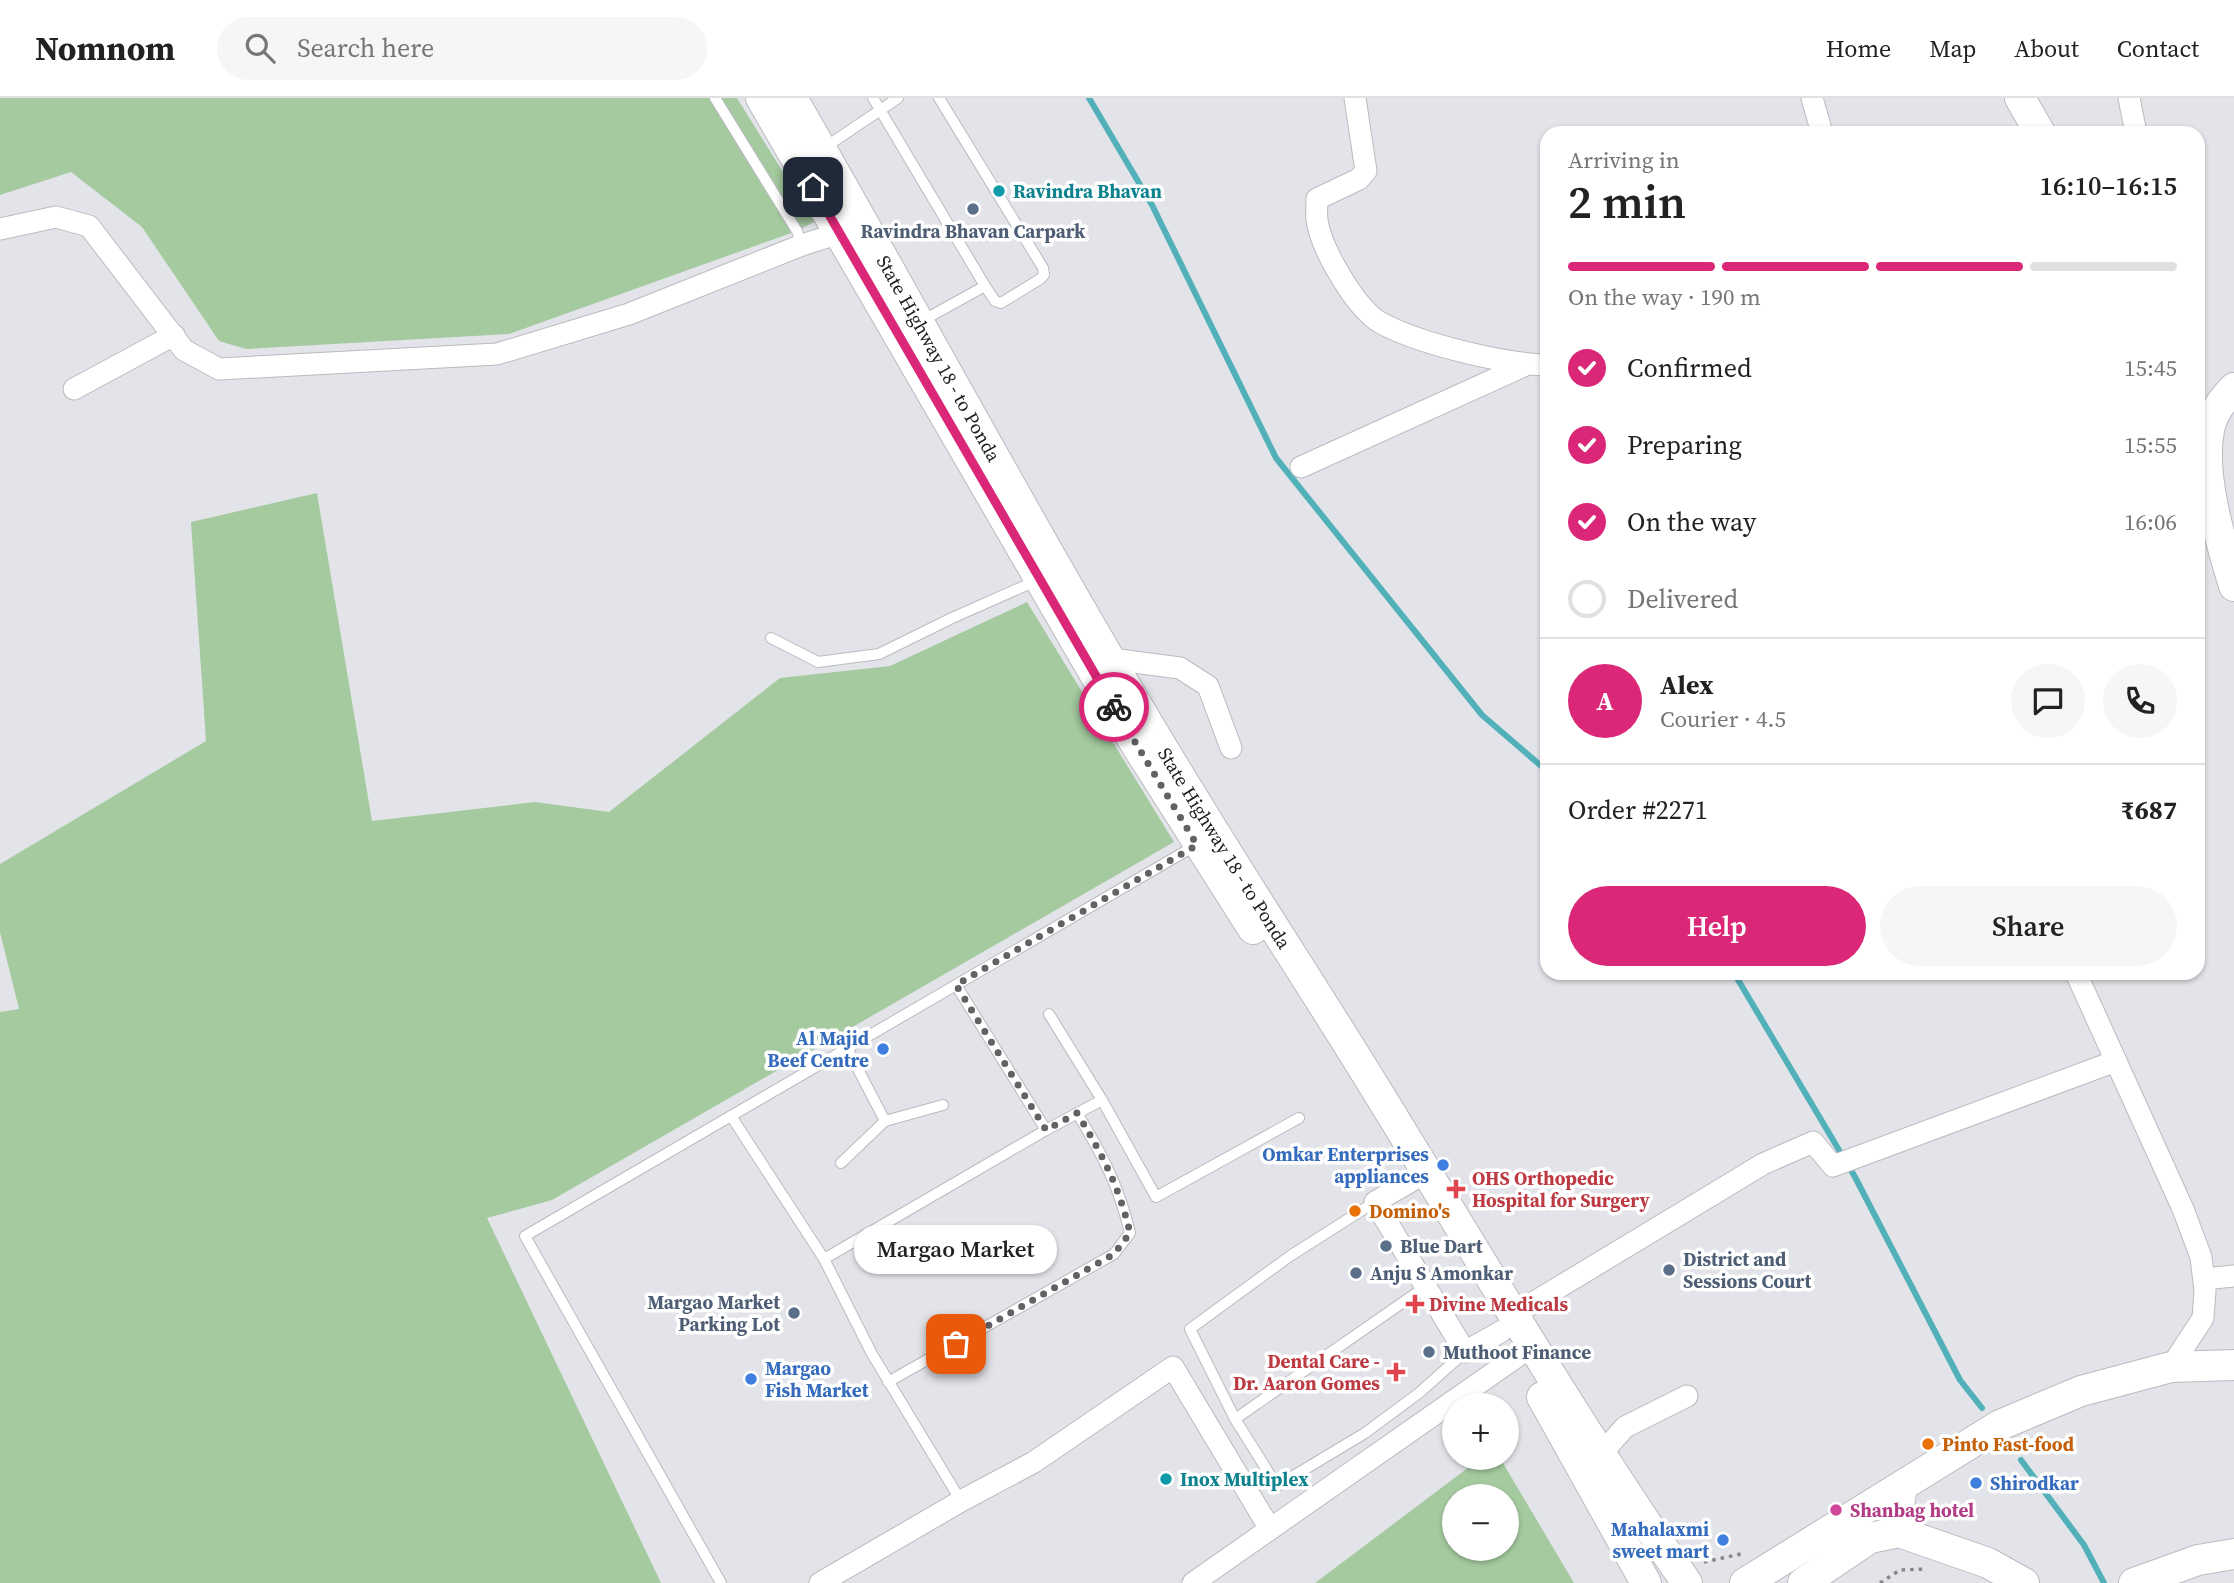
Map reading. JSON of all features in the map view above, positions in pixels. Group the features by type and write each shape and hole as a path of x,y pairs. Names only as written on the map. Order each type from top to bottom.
{"main road":[{"name":"State Highway 18 - to Ponda","path":"761,98 919,322 1111,659 1207,839 1413,1180 1508,1323"},
{"name":"State Highway 18 - to Ponda","path":"792,98 821,149 852,229 1041,579 1131,737 1320,996 1525,1352 1646,1583"},
{"path":"2020,98 2036,126"},
{"path":"2205,413 2234,388"},
{"path":"2205,419 2209,428 2207,467 2219,534 2234,586"},
{"name":"State Highway 18 - to Ponda","path":"1525,1352 1601,1455 1687,1583"},
{"path":"1745,1583 2000,1425 2081,1391 2171,1367 2234,1365"},
{"path":"1813,1579 1870,1538 1899,1532 1988,1563 2024,1583"},
{"path":"2134,1583 2198,1560 2234,1555"}],"street":[{"path":"1355,98 1366,171 1359,178 1317,199 1316,211 1317,222 1329,253 1356,299 1380,322 1421,339 1485,356 1538,365"},
{"path":"1812,98 1820,126"},
{"path":"2129,98 2135,126"},
{"path":"0,229 56,217 89,226 184,350 219,369 497,354 629,314 802,245 852,229"},
{"path":"75,389 174,334"},
{"path":"1301,467 1538,365"},
{"path":"1111,659 1180,668 1208,687 1231,748"},
{"path":"2079,980 2201,1257 2205,1291 2203,1318 2171,1367"},
{"path":"1413,1180 1375,1202 1465,1352 1763,1164 1813,1143 1833,1167 2116,1061"},
{"path":"2204,1279 2234,1276"},
{"path":"1193,1583 1525,1352"},
{"path":"820,1583 1034,1462 1173,1367 1270,1529"},
{"path":"1601,1455 1625,1427 1687,1396"},
{"path":"1907,1483 1903,1510 1912,1536"}],"lane":[{"path":"715,98 797,231 802,245"},
{"path":"873,98 985,286 995,301 1001,303 1040,279 1044,275 1043,268 939,98"},
{"path":"821,149 898,98"},
{"path":"919,322 985,286"},
{"path":"771,638 818,662 879,654 1041,579"},
{"path":"721,1583 525,1236 1207,839"},
{"path":"956,985 1046,1130"},
{"path":"1049,1014 1102,1100 1156,1196 1299,1118"},
{"path":"847,1048 885,1121"},
{"path":"824,1259 1102,1100"},
{"path":"841,1163 885,1121 943,1105"},
{"path":"888,1382 1114,1254 1130,1233 1125,1210 1108,1165 1077,1113"},
{"path":"732,1116 824,1259 872,1354 961,1501"},
{"path":"1375,1202 1290,1256 1190,1329 1235,1419 1277,1486 1366,1433 1419,1393 1465,1352"},
{"path":"1235,1419 1425,1287"}],"path":[{"path":"1880,1583 1900,1570 1929,1569"}],"green space":[{"path":"0,98 737,98 814,222 797,231 509,334 246,349 219,341 142,227 71,172 0,195"},
{"path":"317,493 372,821 535,802 609,812 780,678 890,666 1027,602 1174,842 552,1200 487,1218 661,1583 0,1583 0,1012 19,1009 0,932 0,864 206,741 191,522"},
{"path":"1465,1470 1507,1470 1515,1484 1446,1484"},
{"path":"1442,1487 1442,1561 1519,1561 1519,1490 1574,1583 1315,1583"}],"waterway":[{"path":"1089,98 1152,205 1276,458 1482,715 1540,765"},
{"path":"1738,980 1855,1177 1960,1380 1982,1408"},
{"path":"2021,1460 2084,1545 2104,1583"}],"way so far":[{"path":"956,1344 1114,1254 1130,1233 1125,1210 1108,1165 1077,1113 1046,1130 956,985 1197,845 1114,707"}],"place":[{"name":"Ravindra Bhavan","path":"999,191"},
{"name":"Ravindra Bhavan Carpark","path":"973,209"},
{"name":"Al Majid Beef Centre","path":"883,1049"},
{"name":"Omkar Enterprises appliances","path":"1443,1165"},
{"name":"OHS Orthopedic Hospital for Surgery","path":"1456,1189"},
{"name":"Domino's","path":"1355,1211"},
{"name":"Blue Dart","path":"1386,1246"},
{"name":"District and Sessions Court","path":"1669,1270"},
{"name":"Anju S Amonkar","path":"1356,1273"},
{"name":"Divine Medicals","path":"1415,1304"},
{"name":"Margao Market Parking Lot","path":"794,1313"},
{"name":"Margao Market","path":"956,1344"},
{"name":"Muthoot Finance","path":"1429,1352"},
{"name":"Dental Care - Dr. Aaron Gomes","path":"1396,1372"},
{"name":"Margao Fish Market","path":"751,1379"},
{"name":"Pinto Fast-food","path":"1928,1444"},
{"name":"Inox Multiplex","path":"1166,1479"},
{"name":"Shirodkar","path":"1976,1483"},
{"name":"Shanbag hotel","path":"1836,1510"},
{"name":"Mahalaxmi sweet mart","path":"1723,1540"}],"route":[{"path":"813,187 1114,707"}]}
